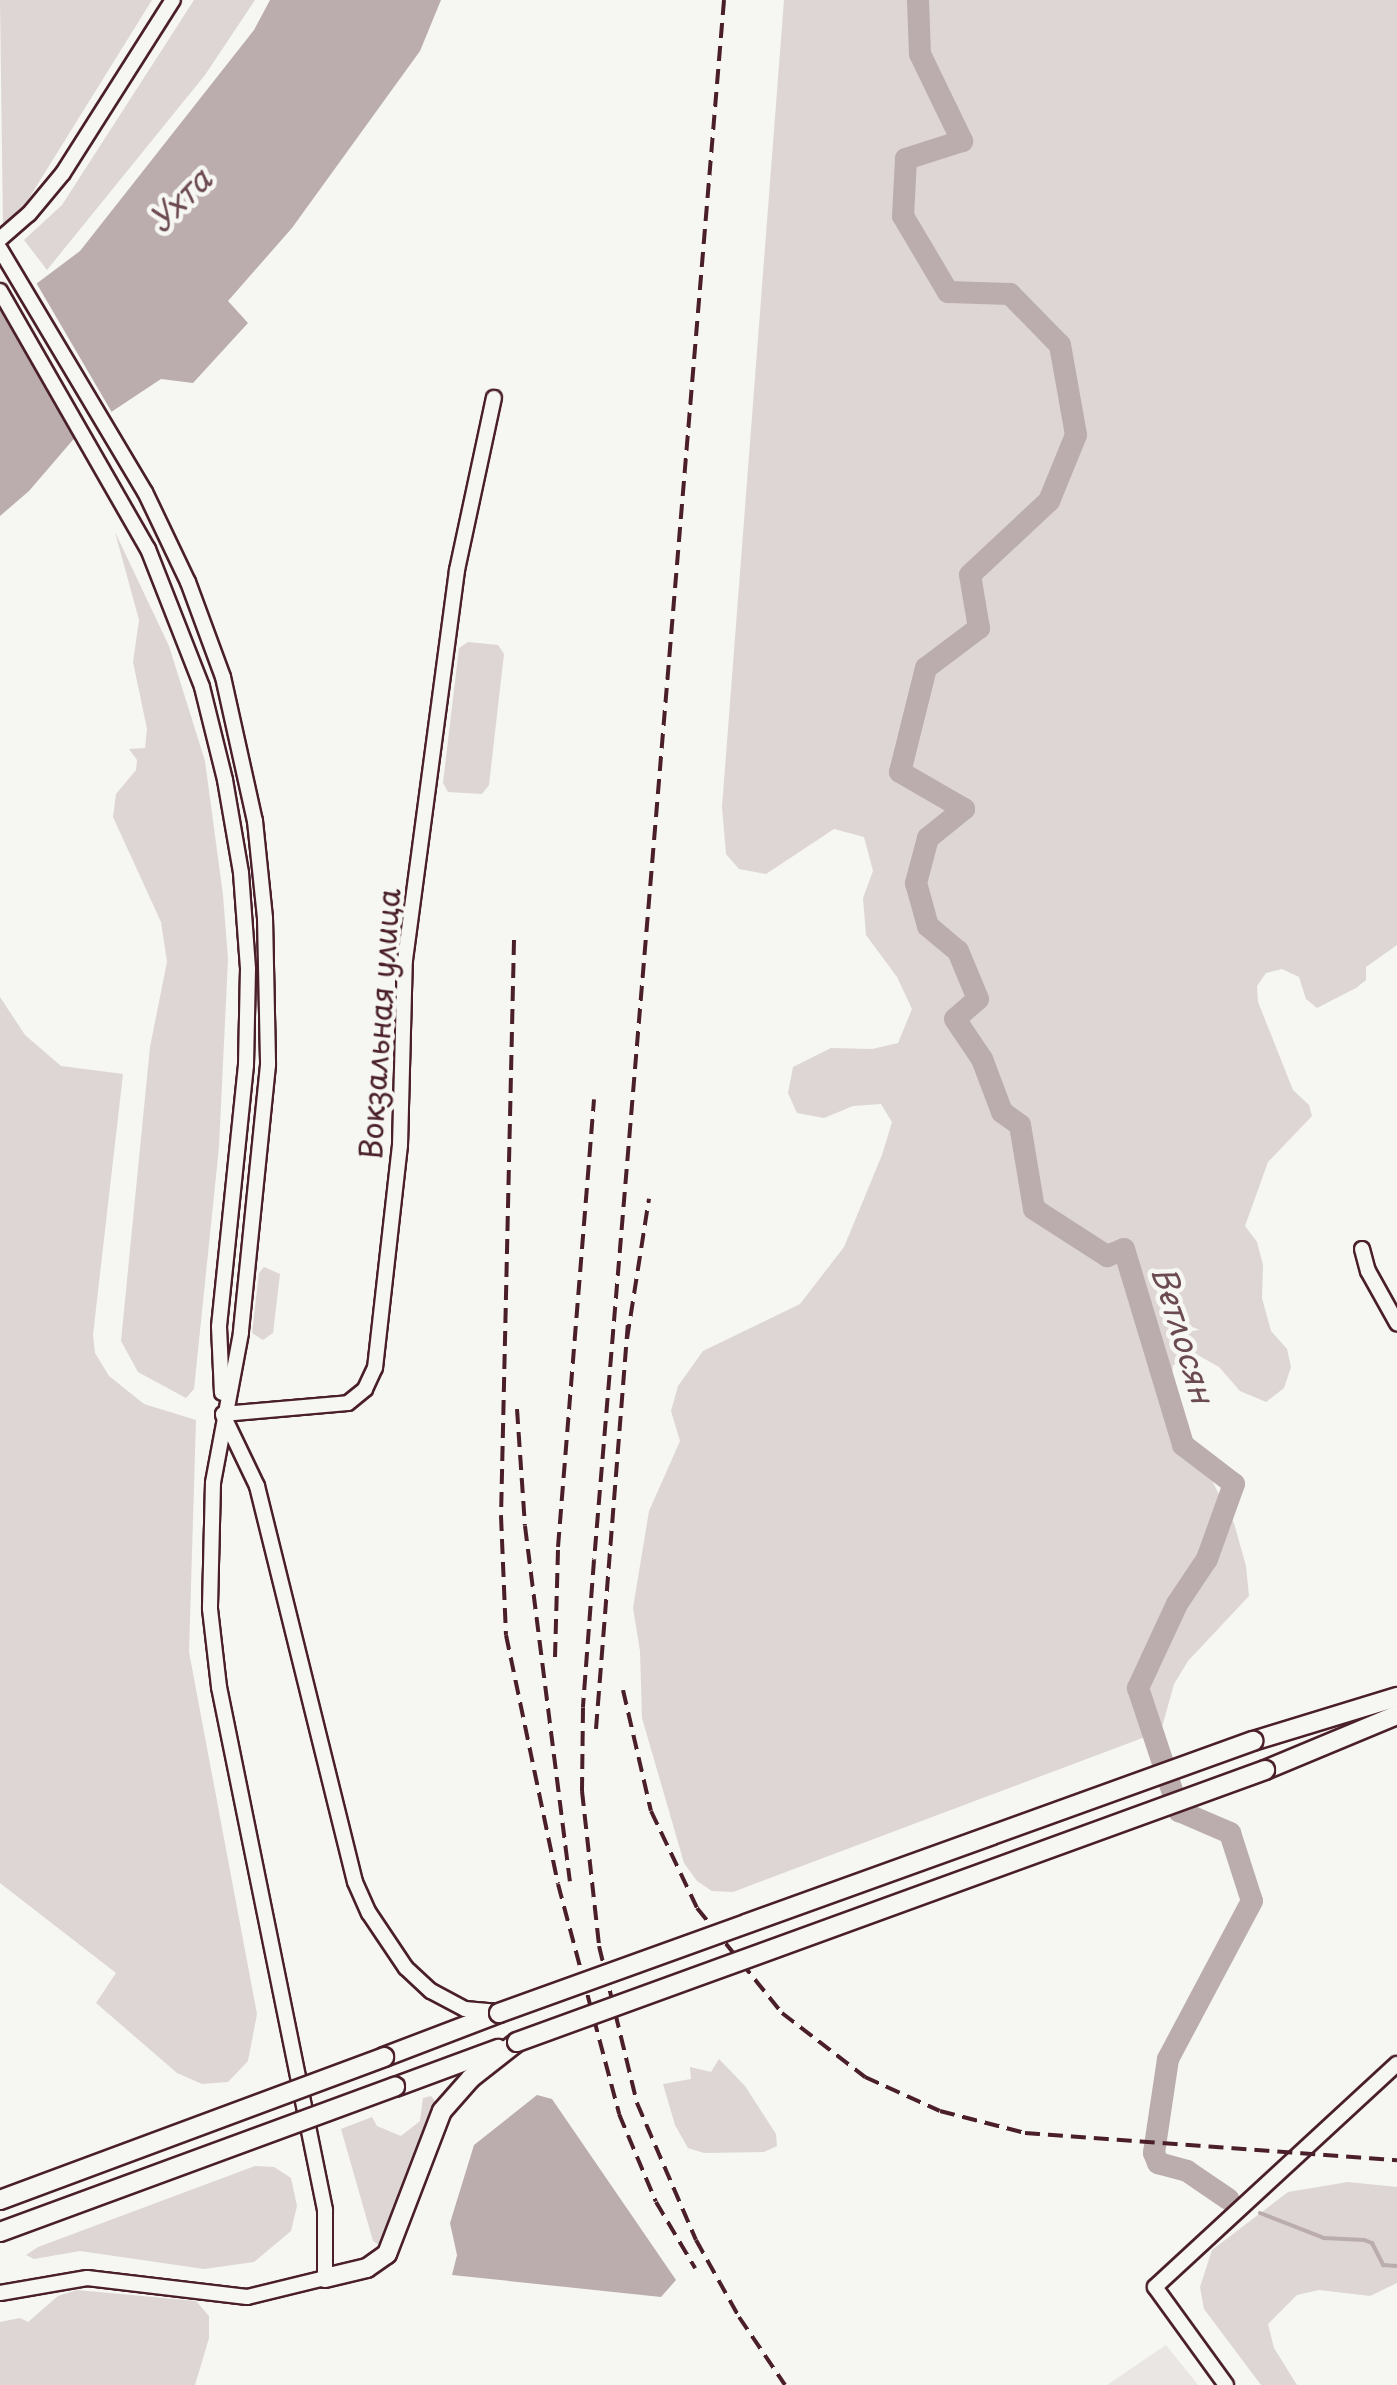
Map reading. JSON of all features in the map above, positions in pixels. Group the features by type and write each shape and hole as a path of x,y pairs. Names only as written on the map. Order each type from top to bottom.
{"main road":[{"path":"0,2200 499,2012 1253,1741 1397,1697"},
{"path":"0,2232 1265,1770 1397,1715"},
{"path":"325,2278 367,2268 388,2254 442,2110 471,2078 518,2042"}],"street":[{"path":"0,239 63,174 173,0"},
{"path":"0,249 144,492 188,582 223,677 246,774 262,869 268,1064 241,1333 223,1414 210,1534 213,1646 325,2210 325,2278 247,2296 87,2278 0,2293"},
{"path":"0,291 125,504 169,594 202,687 241,873 248,969 246,1065 218,1328 223,1414 257,1486 352,1870 369,1913 406,1968 431,1990 464,2009 499,2012"},
{"name":"Вокзальная улица","path":"223,1414 348,1403 365,1389 375,1368 400,1145 405,960 462,542 485,456 494,398"},
{"path":"1362,1248 1368,1271 1397,1324"},
{"path":"1226,2385 1155,2286 1397,2064"}],"shaded area":[{"path":"0,0 152,0 26,203 3,226"},
{"path":"194,0 255,0 205,75 47,270 24,240 62,205"},
{"path":"784,0 1397,0 1397,945 1366,967 1366,980 1356,988 1317,1008 1306,999 1299,977 1282,969 1266,973 1257,986 1258,1002 1293,1090 1309,1105 1312,1116 1268,1162 1245,1226 1257,1242 1263,1265 1262,1298 1271,1331 1287,1349 1291,1367 1284,1388 1266,1402 1240,1391 1219,1367 1196,1354 1173,1365 1170,1400 1234,1523 1246,1566 1249,1596 1188,1661 1174,1684 1161,1731 733,1892 712,1891 697,1881 684,1863 642,1718 640,1651 633,1608 649,1511 680,1441 671,1411 678,1386 703,1351 800,1304 844,1247 882,1155 892,1122 881,1104 853,1106 824,1118 797,1113 788,1093 793,1067 831,1048 872,1049 898,1043 912,1009 897,977 866,935 863,898 873,871 864,837 834,829 766,874 739,869 726,854 722,807"},
{"path":"115,532 169,646 205,761 223,895 228,959 219,1147 194,1389 186,1398 138,1372 121,1341 150,1047 167,962 161,922 113,817 116,794 136,770 137,760 129,749 145,748 147,729 133,662 139,620"},
{"path":"468,642 498,645 504,654 489,785 482,794 448,792 443,783 459,648"},
{"path":"0,997 25,1035 61,1066 123,1074 93,1335 95,1353 109,1376 144,1404 196,1420 189,1652 257,2014 248,2061 228,2082 202,2084 177,2073 96,2003 116,1973 0,1883"},
{"path":"264,1267 280,1274 273,1333 263,1340 252,1333 259,1273"},
{"path":"719,2059 745,2086 776,2134 777,2146 764,2152 704,2153 688,2148 675,2125 663,2084 691,2079 690,2067 711,2072"},
{"path":"431,2096 438,2105 382,2247 373,2241 341,2129 372,2117 377,2126 401,2136 420,2121 423,2098"},
{"path":"255,2166 274,2167 291,2178 297,2206 291,2231 254,2262 204,2269 80,2251 34,2259 26,2255 38,2247"},
{"path":"1348,2182 1397,2187 1397,2283 1370,2296 1319,2290 1297,2295 1268,2324 1274,2348 1297,2385 1261,2385 1204,2309 1200,2287 1212,2250 1288,2192"},
{"path":"77,2290 196,2301 209,2316 209,2338 195,2385 0,2385 0,2322 20,2318 28,2322 58,2296"},
{"path":"1166,2345 1198,2385 1107,2385"}],"water":[{"name":"Ухта","path":"270,0 441,0 420,51 292,228 228,301 248,323 193,383 161,379 78,434 29,491 0,516 0,311 80,251 254,30"},
{"path":"537,2095 552,2099 676,2280 661,2297 452,2275 457,2255 450,2223 474,2145"}],"pier":[{"path":"34,279 114,416 77,443 0,310 0,304"}],"waterway":[{"name":"Ветлосян","path":"918,0 920,54 962,141 906,159 903,216 948,292 1010,294 1060,345 1076,435 1049,501 970,575 979,628 926,668 900,772 964,809 928,838 916,883 928,926 958,951 978,999 955,1019 982,1059 1002,1112 1020,1125 1034,1209 1107,1256 1124,1249 1183,1445 1234,1484 1207,1559 1177,1604 1138,1688 1179,1811 1230,1833 1252,1901 1168,2059 1154,2153 1158,2163 1187,2171 1228,2199"},
{"name":"Ветлосян","path":"1260,2213 1324,2238 1372,2243 1383,2265 1397,2266"}],"railway":[{"path":"724,0 594,1560 583,1708 582,1791 599,1946 637,2103 696,2240 739,2317 785,2385"},
{"path":"514,940 501,1516 506,1635 558,1884 619,2114 656,2202 695,2268"},
{"path":"555,1657 558,1547 594,1099"},
{"path":"627,1339 649,1199"},
{"path":"596,1729 628,1325"},
{"path":"517,1409 525,1526 570,1881"},
{"path":"623,1690 651,1811 697,1908 782,2013 865,2077 940,2111 1025,2133 1397,2160"}]}
